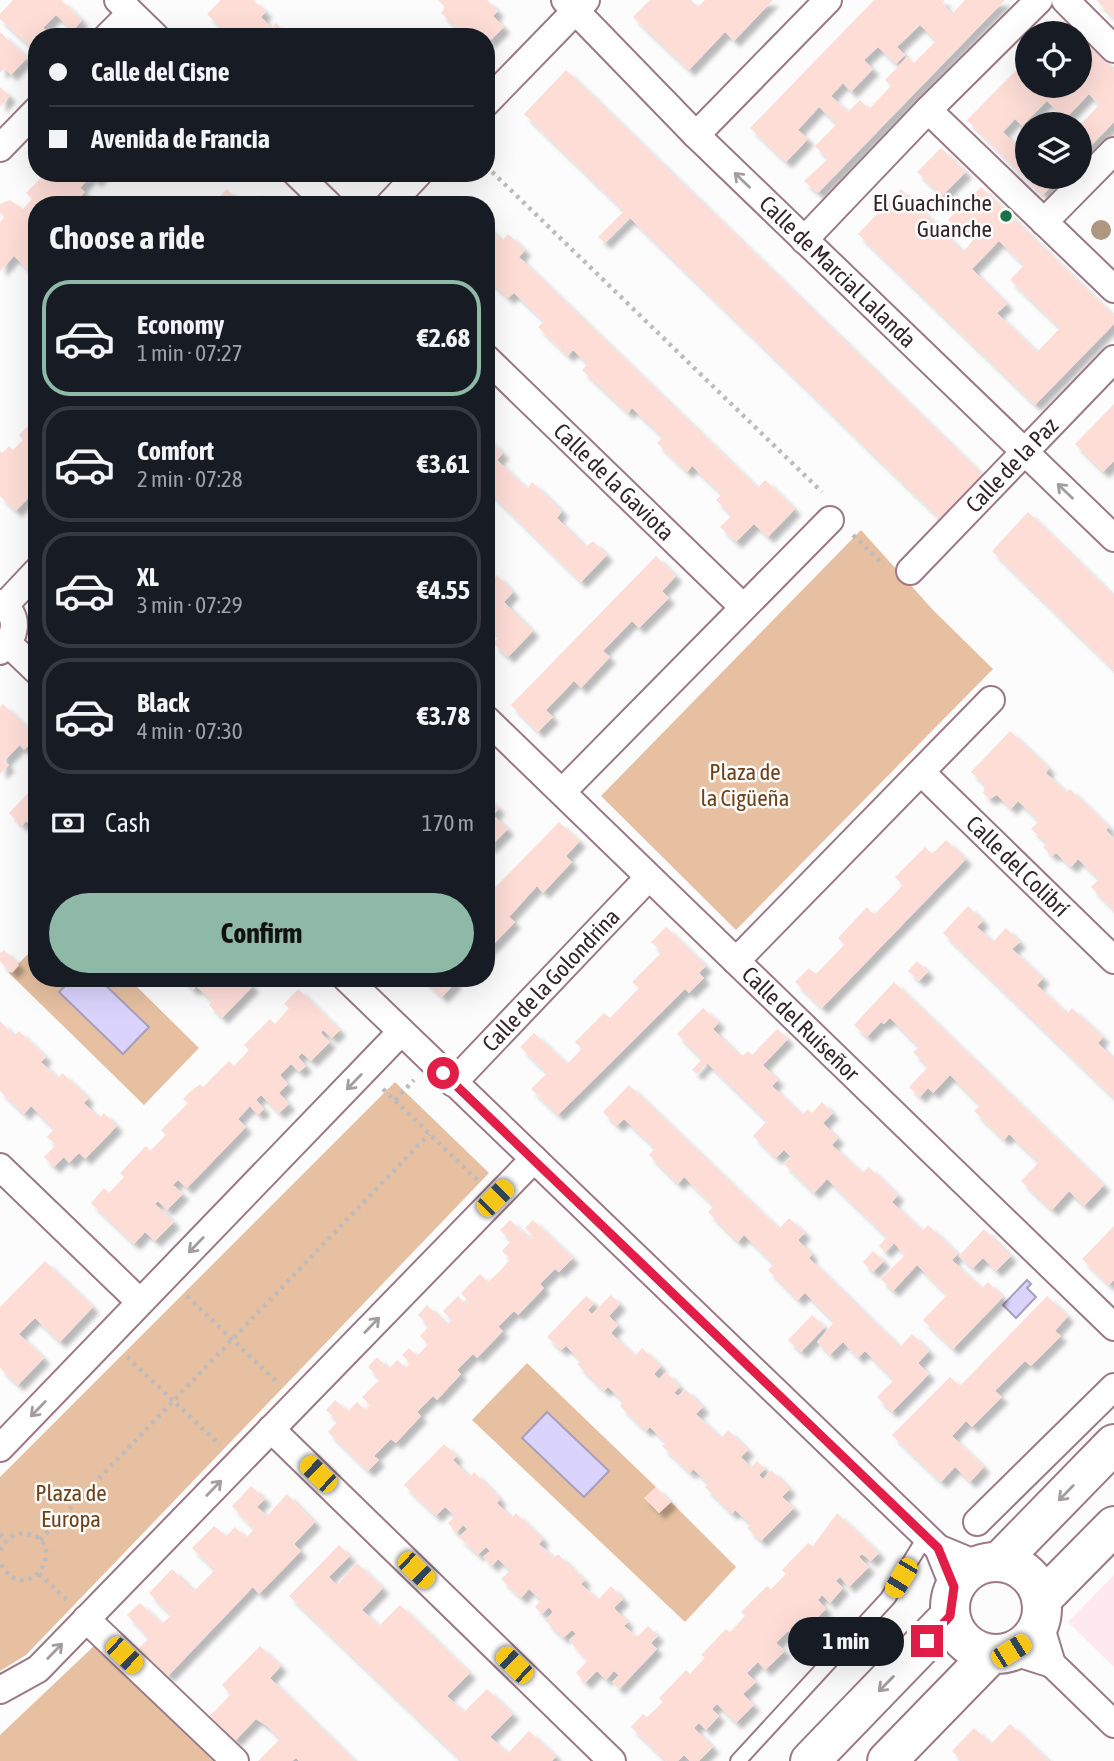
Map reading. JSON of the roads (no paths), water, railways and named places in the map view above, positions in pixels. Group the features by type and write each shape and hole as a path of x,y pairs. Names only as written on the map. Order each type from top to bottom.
{"street":[{"path":"696,135 828,0"},
{"path":"804,240 928,110 1039,0"},
{"path":"1065,0 1114,49"},
{"path":"495,93 575,4"},
{"name":"Calle de Marcial Lalanda","path":"575,4 696,135 1114,538"},
{"path":"112,28 125,6 147,28"},
{"path":"928,110 1114,289"},
{"path":"0,148 28,119"},
{"path":"1044,222 1114,151"},
{"path":"305,182 320,196"},
{"path":"397,196 411,182"},
{"name":"Calle de la Paz","path":"910,571 1114,359"},
{"name":"Calle de la Gaviota","path":"495,367 743,607"},
{"path":"562,792 833,515"},
{"path":"28,579 2,604 15,624 4,647 28,664"},
{"path":"736,961 991,700"},
{"name":"Calle del Ruiseñor","path":"495,728 1114,1327"},
{"name":"Calle del Colibrí","path":"921,772 1114,960"},
{"name":"Calle de la Golondrina","path":"453,1083 648,878"},
{"path":"355,987 932,1542 970,1582"},
{"path":"0,1448 401,1032"},
{"path":"0,1690 38,1669 534,1159"},
{"path":"0,1167 140,1302"},
{"path":"977,1522 1114,1387"},
{"path":"271,1429 612,1761"},
{"path":"810,1761 970,1582 1114,1444"},
{"path":"887,1761 1001,1653 1028,1641 1040,1611 1114,1526"},
{"path":"970,1582 1018,1567 1034,1581 1052,1664"},
{"path":"970,1582 958,1634 972,1648 1052,1664 1114,1724"},
{"path":"86,1619 235,1761"}],"lane":[{"path":"738,1761 888,1598 932,1542"}],"place":[{"name":"El Guachinche Guanche","path":"1006,216"}],"park label":[{"name":"Plaza de la Cigüeña","path":"745,785"},
{"name":"Plaza de Europa","path":"71,1506"}]}
